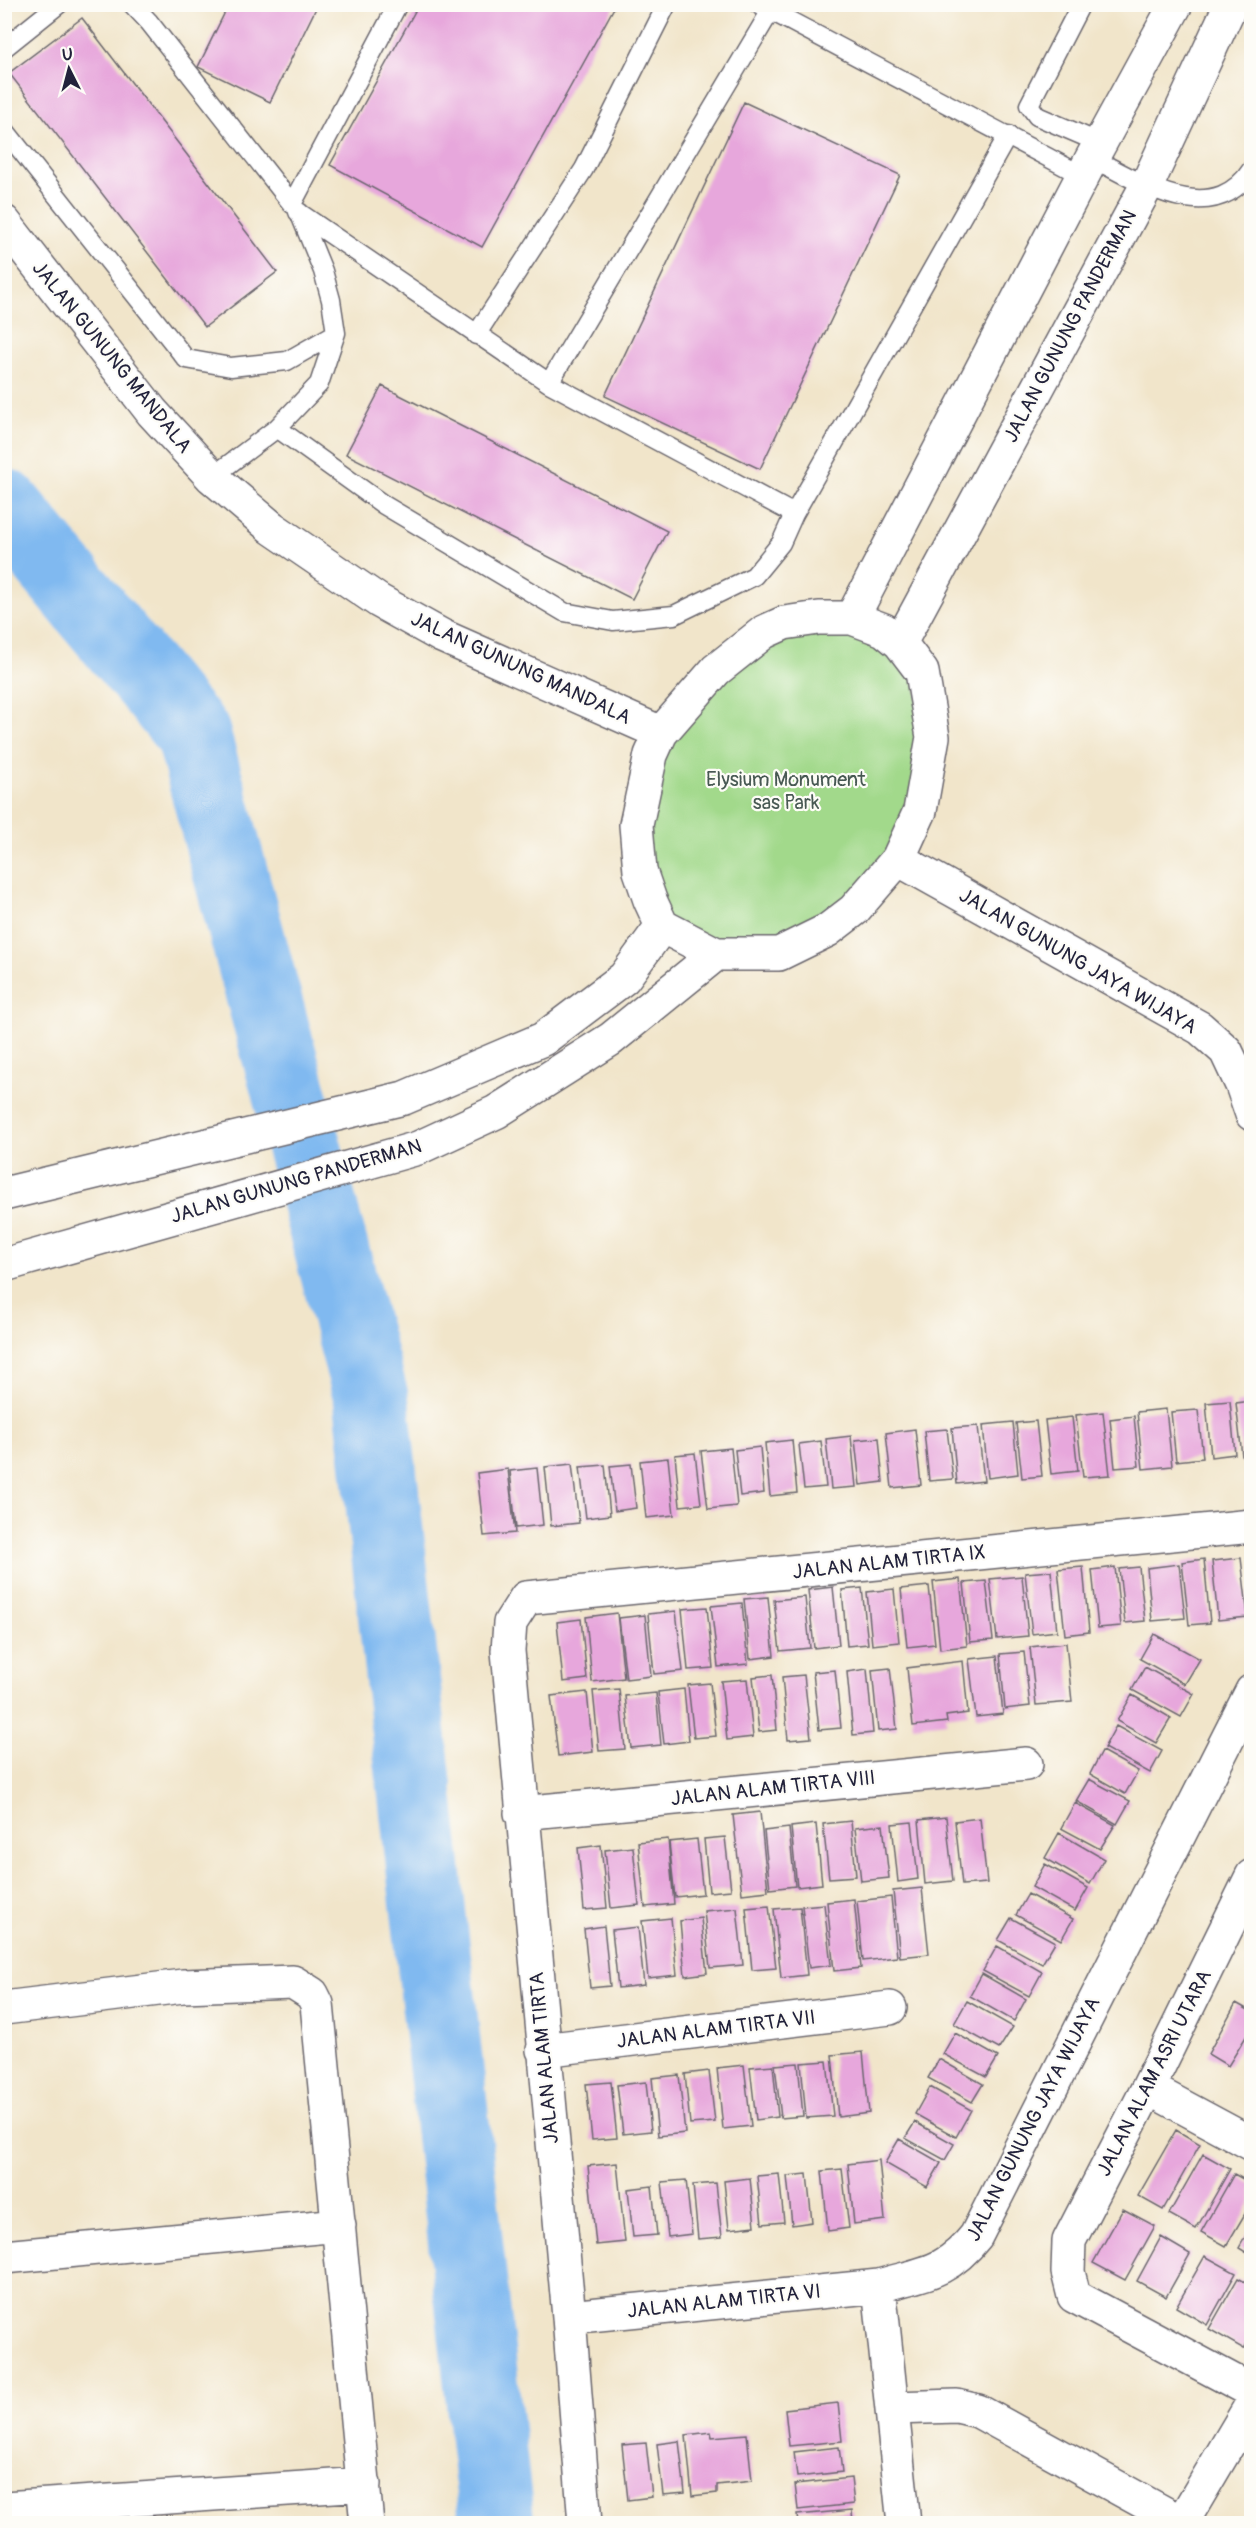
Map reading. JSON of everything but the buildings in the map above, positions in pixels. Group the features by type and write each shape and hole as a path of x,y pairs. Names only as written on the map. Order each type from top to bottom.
{"street":[{"path":"852,618 1092,159 1176,4"},
{"name":"JALAN GUNUNG PANDERMAN","path":"900,643 1147,185 1232,4"},
{"name":"JALAN GUNUNG MANDALA","path":"4,222 152,412 212,477 272,528 379,601 442,636 661,733"},
{"path":"819,618 852,618 884,630 900,643 921,672 933,737 920,811 898,859 854,910 828,930 779,954 716,954 662,926 640,871 636,825 651,754 661,733 716,670 764,632 784,623 819,618"},
{"name":"JALAN GUNUNG JAYA WIJAYA","path":"898,859 1200,1028 1226,1051 1242,1085 1251,1114"},
{"path":"4,1194 404,1098 543,1039 624,978 662,926"},
{"name":"JALAN GUNUNG PANDERMAN","path":"4,1264 418,1148 496,1112 611,1039 716,954"},
{"name":"JALAN ALAM TIRTA IX","path":"526,1598 1251,1526"},
{"name":"JALAN ALAM TIRTA","path":"526,1598 510,1623 508,1651 520,1813 569,2317 585,2523"},
{"name":"JALAN GUNUNG JAYA WIJAYA","path":"879,2286 940,2268 960,2256 976,2236 1251,1691"},
{"name":"JALAN ALAM TIRTA VIII","path":"520,1813 1026,1764"},
{"name":"JALAN ALAM ASRI UTARA","path":"1251,1876 1149,2088 1069,2241 1068,2272 1074,2296 1251,2391"},
{"path":"4,2008 183,1986 293,1982 312,1994 317,2004 367,2523"},
{"name":"JALAN ALAM TIRTA VII","path":"543,2050 890,2008"},
{"path":"1149,2088 1251,2144"},
{"path":"4,2258 339,2225"},
{"path":"879,2286 904,2523"},
{"name":"JALAN ALAM TIRTA VI","path":"569,2317 879,2286"},
{"path":"893,2408 957,2406 978,2411 1182,2523 1251,2404"},
{"path":"4,2508 364,2484"}],"lane":[{"path":"4,48 59,4"},
{"path":"132,4 149,22 295,208 326,281 336,333 319,384 277,428 212,477"},
{"path":"295,208 398,4"},
{"path":"476,334 584,169 667,4"},
{"path":"1081,4 1029,105 1037,116 1092,159"},
{"path":"549,383 764,8 1008,135 1092,159 1147,185 1190,201 1220,198 1251,169"},
{"path":"4,129 186,359 231,367 287,361 336,333"},
{"path":"277,428 384,505 564,612 613,621 674,615 754,576 781,543 794,514 1008,135"},
{"path":"295,208 549,383 794,514"}],"green space":[{"name":"Elysium Monument sas Park","path":"820,624 883,634 915,677 924,749 894,859 780,949 709,950 665,925 641,829 670,734 765,640"}],"waterway":[{"path":"4,506 193,734 371,1397 497,2524"}]}
